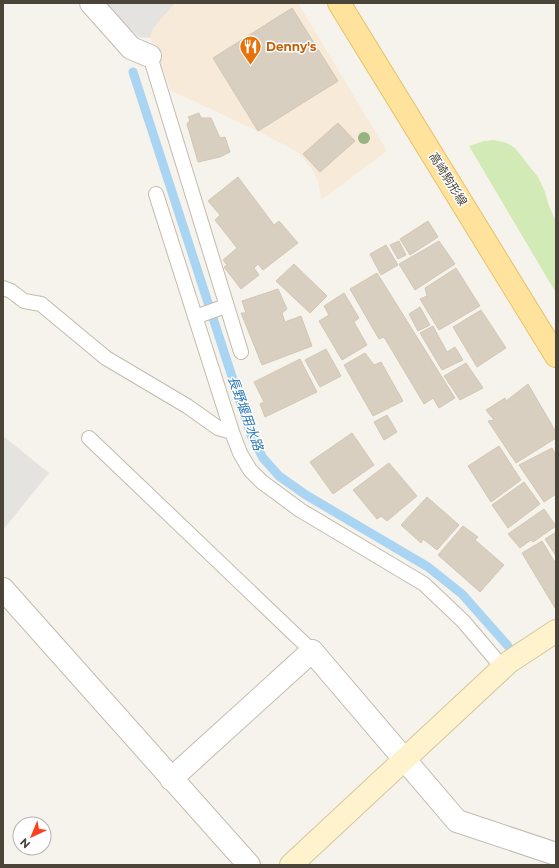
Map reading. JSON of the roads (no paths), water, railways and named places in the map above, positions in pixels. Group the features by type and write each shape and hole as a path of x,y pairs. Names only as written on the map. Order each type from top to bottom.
{"main road":[{"name":"高崎駒形線","path":"339,3 556,356"}],"street":[{"path":"91,3 131,48 150,56"},
{"path":"3,589 248,865"},
{"path":"291,865 509,662 556,631"},
{"path":"171,779 312,651 404,760 458,821 551,857"}],"lane":[{"path":"150,56 222,307 241,352"},
{"path":"156,194 198,316 232,432 240,453 250,470 262,482 300,510 424,584 464,621 503,668"},
{"path":"3,288 11,291 24,301 41,304 106,358 187,406 218,428 232,432"},
{"path":"198,316 222,307"},
{"path":"89,438 312,651"}],"waterway":[{"name":"長野堰用水路","path":"133,72 251,435 263,458 279,476 306,495 428,567 462,594 508,646"}],"place":[{"name":"Denny's","path":"250,66"}]}
